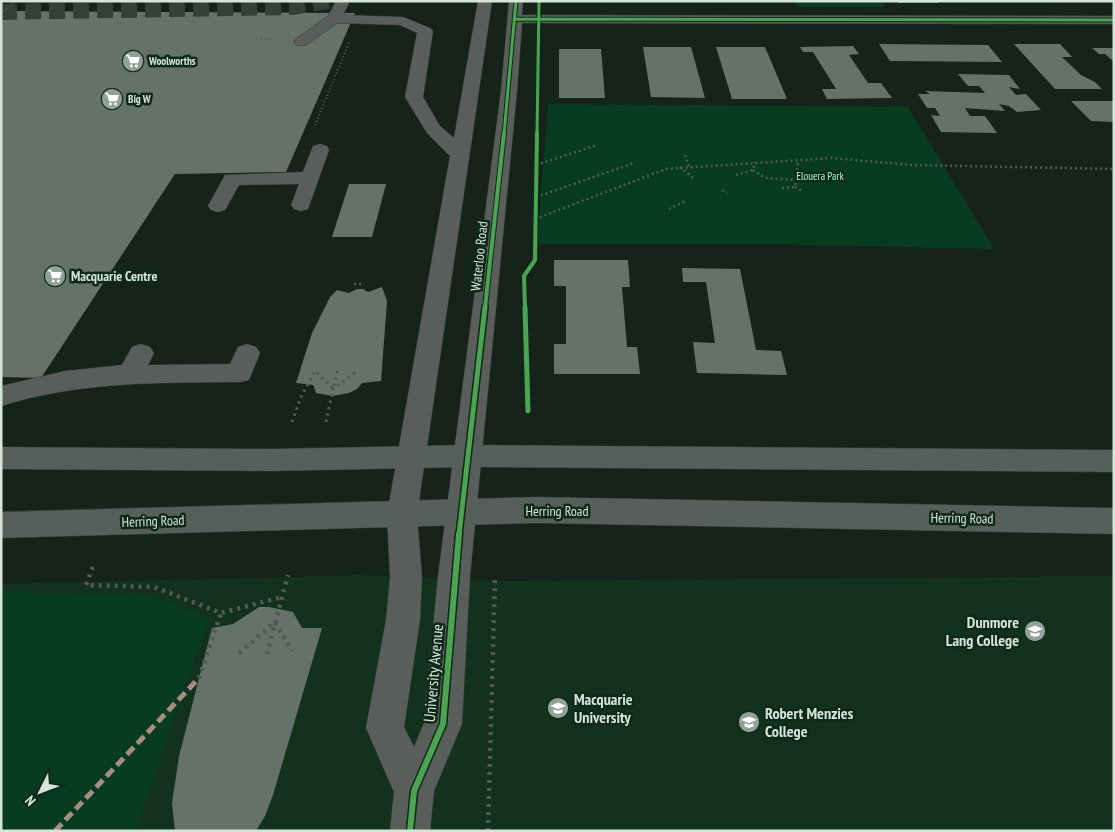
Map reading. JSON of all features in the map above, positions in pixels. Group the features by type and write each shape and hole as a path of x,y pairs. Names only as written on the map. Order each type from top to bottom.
{"main road":[{"path":"1,458 272,460 469,456 1114,461"},
{"name":"Herring Road","path":"1,525 535,510 1114,521"}],"street":[{"path":"303,40 322,29 334,19 342,1"},
{"path":"414,791 385,728 403,620 406,578 402,515 484,10 471,1"},
{"path":"515,10 1114,20"},
{"name":"Waterloo Road","path":"463,513 515,10"},
{"path":"334,19 365,28"},
{"path":"322,29 365,28 403,21 425,30 414,97 433,129 460,155"},
{"path":"301,205 320,150"},
{"path":"218,206 232,179 310,178"},
{"path":"1,396 38,384 136,363 240,373 247,353"},
{"name":"University Avenue","path":"410,831 414,791 443,724 454,576 463,513"}],"path":[{"path":"1,14 16,1"},
{"path":"303,40 350,39 315,126"},
{"path":"536,165 597,145"},
{"path":"536,155 536,173"},
{"path":"685,155 689,166"},
{"path":"535,219 666,170 689,166 755,162 798,162 832,158 912,165 1114,168"},
{"path":"753,170 755,162"},
{"path":"795,187 798,162"},
{"path":"536,197 634,163"},
{"path":"679,167 693,178"},
{"path":"736,175 753,170"},
{"path":"753,170 765,178 796,180"},
{"path":"782,188 795,187 804,192"},
{"path":"536,189 536,204"},
{"path":"722,190 727,193"},
{"path":"669,209 685,201"},
{"path":"535,227 536,212"},
{"path":"354,284 364,284"},
{"path":"326,422 338,370"},
{"path":"292,422 300,399 315,371 333,388"},
{"path":"333,388 356,371"},
{"path":"93,567 86,585 154,587 221,613 282,597"},
{"path":"488,831 495,576 504,573"},
{"path":"267,654 288,575"},
{"path":"199,678 221,613"},
{"path":"275,622 292,651"},
{"path":"239,653 275,622"}],"shaded area":[{"name":"Macquarie University","path":"364,575 500,581 1114,576 1114,831 1,831 1,584"}],"green space":[{"path":"795,1 881,1 885,7 798,7"},
{"name":"Elouera Park","path":"548,104 908,107 994,249 767,244 537,244"},
{"path":"1,592 150,595 209,618 135,831 1,831"}],"building":[{"path":"897,1 938,1 938,3 899,3"},
{"name":"Macquarie Centre","path":"1,11 355,13 286,172 175,174 41,378 1,377"},
{"path":"879,44 988,45 1002,62 890,61"},
{"path":"1014,44 1060,44 1072,57 1062,57 1081,75 1095,82 1102,89 1055,89"},
{"path":"853,46 859,54 849,55 868,83 881,83 892,98 827,99 822,89 836,89 813,52 803,52 800,47"},
{"path":"643,47 691,47 705,98 651,97"},
{"path":"716,47 765,47 787,99 732,99"},
{"path":"1092,48 1114,48 1114,62 1105,54 1099,54"},
{"path":"559,49 601,49 605,98 559,98"},
{"path":"958,74 1009,75 1020,89 1009,87 1016,95 1026,94 1041,110 1017,112 1009,106 999,104 1005,111 965,108 970,116 985,116 997,133 941,132 931,115 940,116 935,108 927,108 918,94 930,94 925,91 985,93 979,86 968,86"},
{"path":"1071,101 1114,101 1114,122 1091,121"},
{"path":"349,184 386,184 372,237 332,237"},
{"path":"554,260 628,260 630,287 622,287 627,347 637,347 640,374 554,374 554,344 566,344 566,286 554,286"},
{"path":"682,268 740,269 756,350 781,351 787,375 697,373 693,342 715,343 706,282 683,282"},
{"path":"382,287 387,301 381,381 362,383 357,389 349,393 333,396 316,393 313,385 296,383 312,333 330,297 337,290 349,293 357,289 363,289 368,292"},
{"path":"259,607 293,612 302,628 322,628 273,795 265,816 256,831 175,831 172,803 179,756 212,628 233,624"}],"tunnel":[{"path":"1,12 292,7 329,1"}],"marked path":[{"path":"55,831 199,678"}],"cycle path":[{"path":"410,831 414,791 443,724 454,576 509,91 516,1"},
{"path":"528,411 524,276 535,260 539,1"},
{"path":"514,19 1114,20"}],"place":[{"name":"Woolworths","path":"133,61"},
{"name":"Big W","path":"112,99"},
{"name":"Macquarie Centre","path":"55,276"},
{"name":"Dunmore Lang College","path":"1035,631"},
{"name":"Macquarie University","path":"558,708"},
{"name":"Robert Menzies College","path":"749,722"}]}
